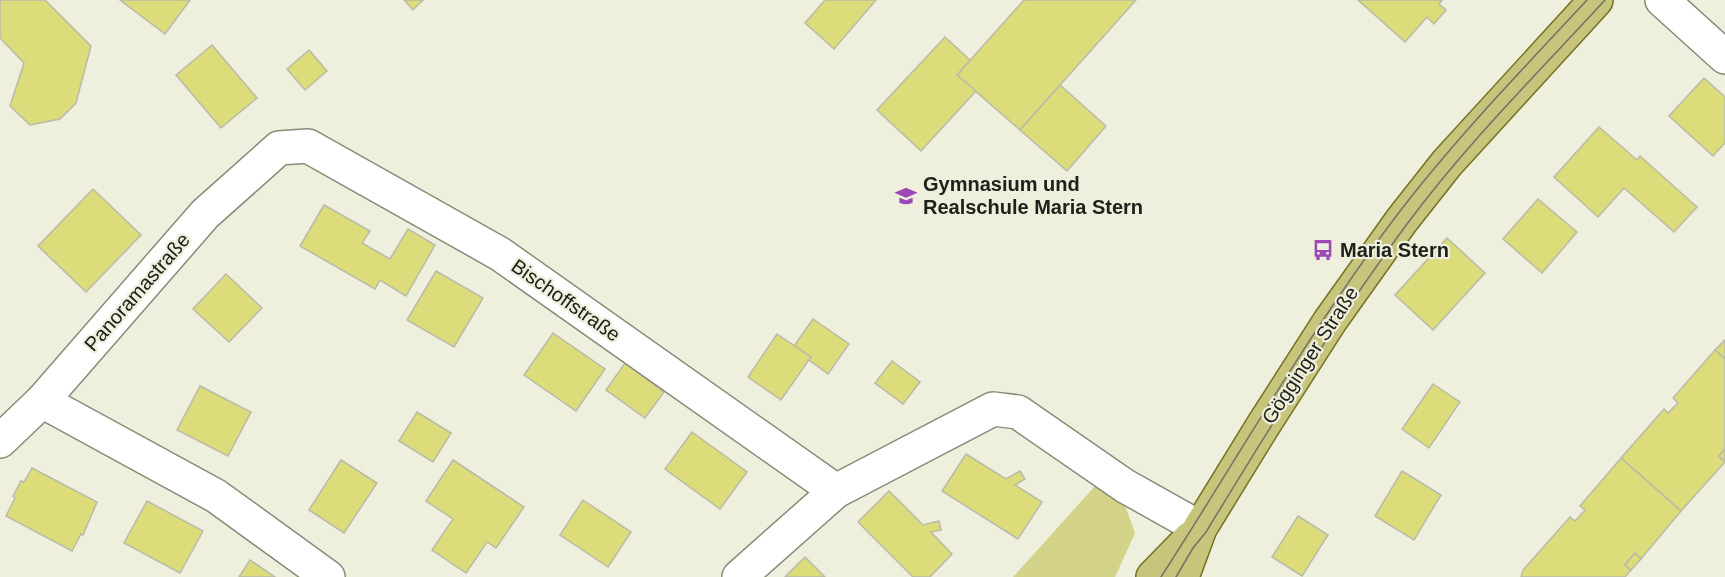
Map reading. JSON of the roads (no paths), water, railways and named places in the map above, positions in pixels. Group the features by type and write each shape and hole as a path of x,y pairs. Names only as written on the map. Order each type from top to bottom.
{"main road":[{"name":"Gögginger Straße","path":"1153,577 1200,528 1324,330 1402,220 1447,163 1596,0"},
{"name":"Gögginger Straße","path":"1182,577 1200,528"}],"street":[{"path":"1662,0 1725,57"},
{"name":"Bischoffstraße","path":"279,148 308,146 500,254 836,490"},
{"name":"Panoramastraße","path":"0,441 42,401 205,214 279,148"},
{"path":"42,401 216,496 328,577"},
{"path":"739,577 836,490 993,409 1018,412 1125,486 1200,528 1170,577"}],"tram line":[{"path":"1161,577 1334,303 1397,215 1465,132 1587,0"},
{"path":"1176,577 1328,337 1407,224 1478,137 1605,0"}],"place":[{"name":"Gymnasium und Realschule Maria Stern","path":"906,196"},
{"name":"Maria Stern","path":"1323,250"}]}
